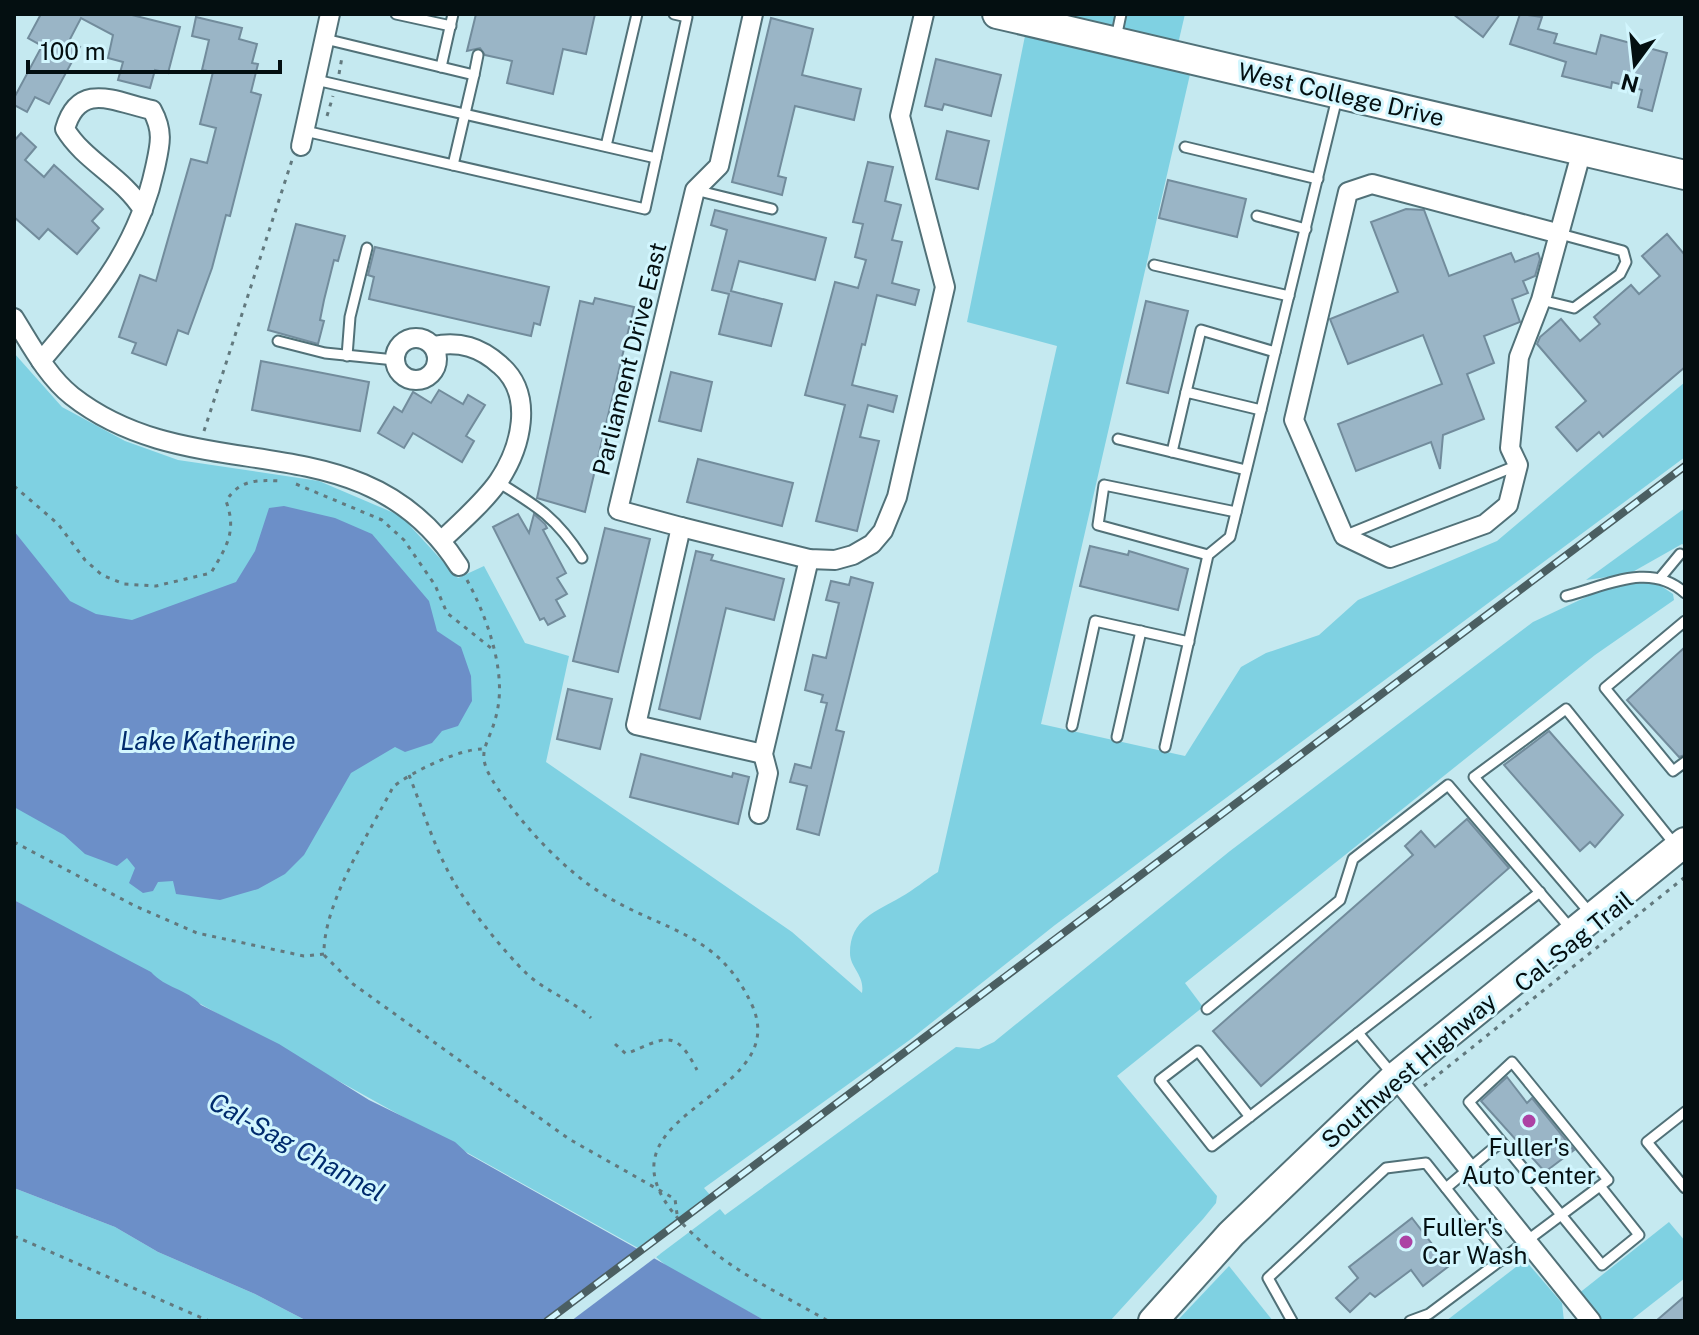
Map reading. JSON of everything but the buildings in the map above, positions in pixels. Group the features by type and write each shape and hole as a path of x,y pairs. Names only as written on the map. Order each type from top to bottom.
{"main road":[{"name":"West College Drive","path":"997,14 1685,175"},
{"name":"Southwest Highway","path":"1153,1321 1231,1234 1403,1087 1582,924 1681,845"}],"street":[{"path":"307,141 330,14"},
{"name":"Parliament Drive East","path":"681,527 618,510 695,190 719,166 753,14"},
{"path":"763,754 636,725 681,527 809,559 835,560 853,555 872,544 883,531 897,497 945,287 900,116 924,14"},
{"path":"41,361 113,274 143,210 162,138 161,127 152,110 94,97 79,101 70,112 65,129 73,141 132,192 143,210"},
{"path":"1560,234 1372,184 1348,192 1294,420 1344,536 1390,558 1485,524 1508,505 1518,465 1510,448 1519,357 1541,300 1560,234 1582,150"},
{"path":"14,318 41,361 72,396 116,421 145,435 200,451 290,461 362,481 415,512 442,540 459,566"},
{"path":"433,346 436,366 421,379 401,373 395,360 399,347 409,339 422,338 433,346 475,347 505,369 517,385 522,399 519,433 498,482 442,540"},
{"path":"759,814 768,773 763,754 809,559"},
{"path":"1403,1087 1591,1321"}],"lane":[{"path":"396,14 451,26"},
{"path":"441,67 453,14"},
{"path":"606,146 637,14"},
{"path":"307,141 453,165 645,209 687,17 674,14"},
{"path":"1115,42 1121,14"},
{"path":"325,39 474,75"},
{"path":"453,165 478,55"},
{"path":"316,80 656,158"},
{"path":"1165,747 1208,555 1230,537 1338,94"},
{"path":"1185,147 1318,179"},
{"path":"695,190 772,209"},
{"path":"1257,216 1306,229"},
{"path":"1541,300 1574,308 1620,274 1626,262 1623,251 1560,234"},
{"path":"347,356 350,317 367,248"},
{"path":"1154,265 1289,296"},
{"path":"1172,452 1201,330 1275,352"},
{"path":"278,341 347,356 395,360"},
{"path":"1186,392 1261,410"},
{"path":"1118,439 1246,470"},
{"path":"1344,536 1518,465"},
{"path":"498,482 539,505 565,529 582,558"},
{"path":"1208,555 1098,525 1104,485 1236,512"},
{"path":"1661,577 1680,554"},
{"path":"1566,596 1625,579 1661,577 1685,593"},
{"path":"1072,726 1095,621 1189,642"},
{"path":"1685,621 1605,688 1673,771 1685,762"},
{"path":"1117,737 1141,631"},
{"path":"1582,924 1474,777 1566,709 1681,845"},
{"path":"1207,1009 1340,900 1353,859 1448,785 1540,892 1582,924"},
{"path":"1250,1117 1198,1051 1160,1080 1212,1146 1250,1117 1540,892"},
{"path":"1358,1033 1403,1087"},
{"path":"1410,1321 1429,1314 1562,1217 1600,1186 1608,1180 1512,1062 1469,1102 1562,1217 1602,1265 1639,1235 1600,1186"},
{"path":"1685,1113 1647,1142 1685,1188"},
{"path":"1446,1188 1501,1142"},
{"path":"1292,1321 1268,1278 1386,1168 1426,1163 1503,1260"}],"path":[{"path":"200,451 293,159 307,141 337,84 344,43"},
{"path":"14,486 58,524 75,551 102,575 124,584 156,586 211,573 232,537 232,517 226,501 233,489 250,480 290,482 382,520 411,550 435,585 447,613 491,648"},
{"path":"459,566 481,611 498,668 498,708 482,749 486,767 502,796 574,873 602,894 713,949 753,1009 758,1033 754,1052 742,1070 678,1120 658,1145 653,1171 658,1190 677,1218 732,1265 828,1321"},
{"path":"482,749 471,749 409,774 393,787 351,869 323,936 324,954 353,984 569,1139 675,1199 677,1218"},
{"path":"409,774 454,882 471,906 525,972 546,989 573,1001 591,1018"},
{"path":"14,842 135,906 197,933 304,956 324,954"},
{"name":"Cal-Sag Trail","path":"1403,1087 1685,877"},
{"path":"615,1044 626,1054 661,1039 676,1040 686,1048 697,1070"},
{"path":"14,1236 209,1321"}],"shaded area":[{"path":"1046,14 1185,14 1178,44"},
{"path":"1026,31 1191,70 1041,724 1185,756 1241,667 1266,653 1319,635 1358,600 1497,541 1685,382 1685,457 1055,925 911,1039 704,1188 710,1195 638,1248 14,900 14,353 62,407 125,441 178,460 319,481 401,516 458,578 484,566 525,643 569,656 546,762 792,932 862,993 861,981 850,953 854,932 874,912 938,872 1057,346 967,322"},
{"path":"1685,508 1685,546 1682,544 1629,574 1586,580"},
{"path":"1652,580 1673,594 1674,600 1595,655 1185,983 1203,1007 1117,1076 1217,1196 1216,1203 1110,1321 766,1321 671,1270 656,1257 720,1209 725,1215 956,1047 979,1049 994,1042 1230,851 1533,622 1601,590"},
{"path":"14,1188 115,1227 158,1252 255,1294 307,1321 14,1321"},
{"path":"1669,1222 1685,1241 1685,1278 1630,1321 1599,1321 1578,1294"},
{"path":"1525,1260 1562,1303 1564,1321 1446,1321"},
{"path":"1229,1266 1273,1321 1177,1321"}],"water":[{"name":"Lake Katherine","path":"284,506 335,518 372,534 429,601 437,631 461,647 471,676 472,701 458,726 442,731 432,743 405,752 395,747 351,773 304,855 285,874 258,889 220,900 176,894 173,881 158,882 153,891 143,893 129,883 135,868 127,858 117,866 85,854 64,835 14,807 14,531 70,601 96,614 132,620 236,582 255,551 269,508"},
{"name":"Cal-Sag Channel","path":"14,900 151,972 201,1005 279,1044 369,1100 455,1142 468,1154 766,1321 307,1321 255,1294 158,1252 115,1227 14,1188"}],"pier":[{"path":"642,1246 660,1254 571,1321 541,1321"}],"railway":[{"path":"547,1321 1685,466"}],"place":[{"name":"Fuller's Auto Center","path":"1529,1121"},
{"name":"Fuller's Car Wash","path":"1406,1242"}]}
